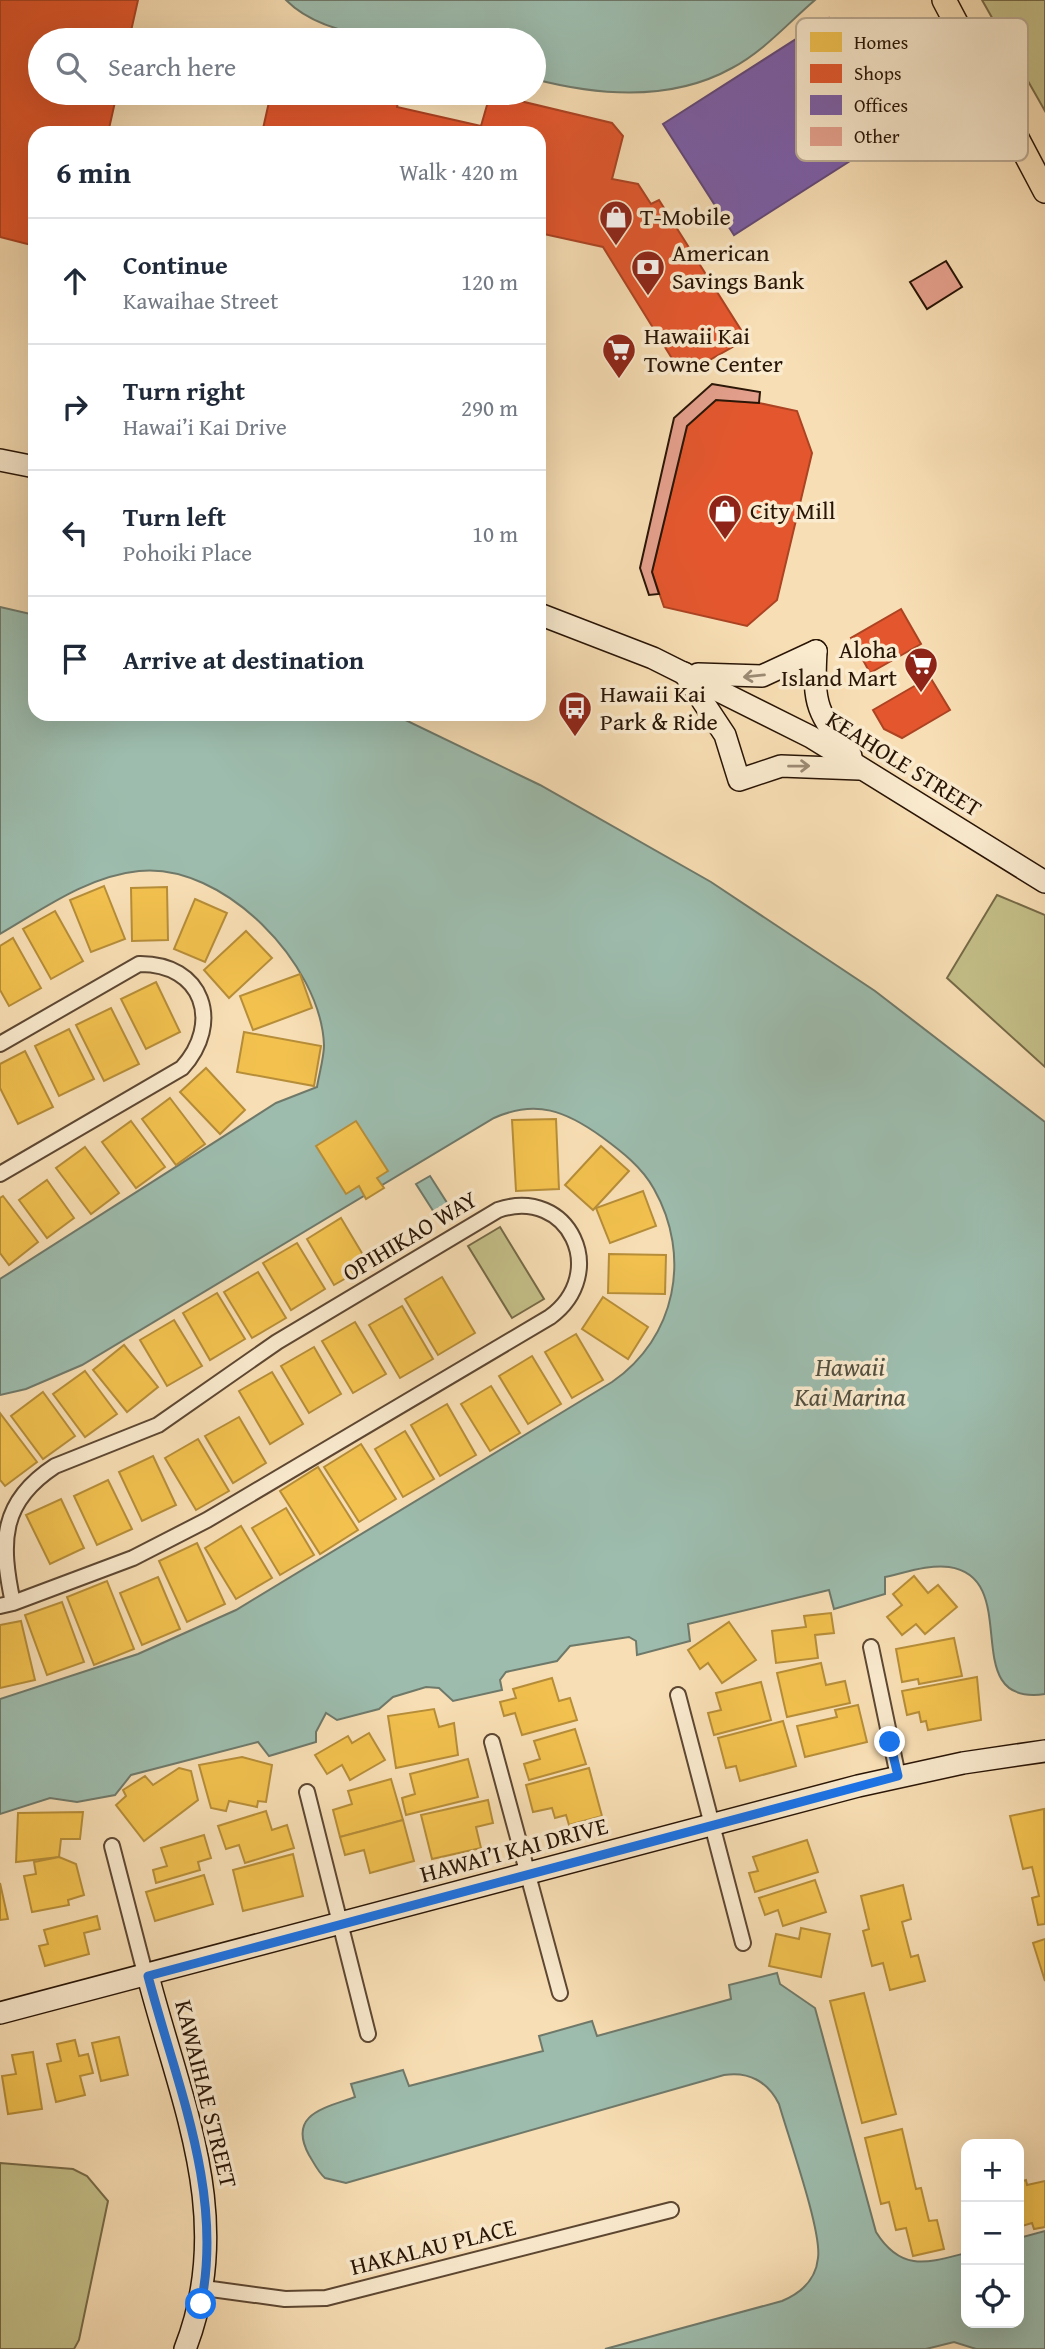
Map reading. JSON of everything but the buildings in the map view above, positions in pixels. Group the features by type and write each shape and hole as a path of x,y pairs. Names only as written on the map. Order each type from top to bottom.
{"main road":[{"path":"944,0 954,18"},
{"path":"1028,159 1045,191"},
{"path":"0,460 28,466"},
{"name":"KEAHOLE STREET","path":"546,617 683,672 811,737 1045,882"},
{"path":"683,672 735,677 762,676 816,651 815,687 821,718 861,769"},
{"path":"683,672 725,735 739,780 781,766 861,769"},
{"name":"HAWAI’I KAI DRIVE","path":"0,2013 898,1776 1045,1751"},
{"name":"KAWAIHAE STREET","path":"147,1976 202,2177 208,2232 204,2288 185,2349"}],"street":[{"path":"0,1044 139,964 163,967 186,978 194,987 203,1010 201,1040 181,1068 0,1174"},
{"name":"OPIHIKAO WAY","path":"511,1206 534,1206 547,1211 568,1229 579,1252 578,1280 562,1308 550,1317 178,1535 96,1573 7,1604 4,1532 17,1499 40,1476 55,1466 158,1425 277,1342 498,1210 511,1206"},
{"path":"872,1647 898,1776"},
{"path":"678,1695 743,1943"},
{"path":"492,1742 560,1993"},
{"path":"307,1792 368,2034"},
{"path":"111,1846 147,1976"},
{"name":"HAKALAU PLACE","path":"204,2288 285,2298 326,2298 671,2210"}],"shaded area":[{"path":"982,0 1045,0 1045,111 1028,81 1028,18 992,18"},
{"path":"997,895 1045,915 1045,1067 947,978"},
{"path":"500,1227 544,1299 512,1318 468,1246"},
{"path":"0,2163 73,2169 87,2176 108,2201 79,2340 74,2349 0,2349"}],"water":[{"path":"286,0 815,0 765,45 732,68 709,79 684,86 635,93 584,89 546,82 546,28 335,28 309,17"},
{"name":"Hawaii Kai Marina","path":"0,607 28,613 28,721 407,721 540,785 711,882 875,991 1045,1122 1045,1694 1018,1693 1003,1681 995,1662 989,1615 983,1593 971,1576 949,1567 934,1567 885,1577 885,1594 834,1609 829,1590 688,1624 690,1641 637,1655 636,1641 629,1637 570,1646 557,1661 506,1672 500,1680 502,1690 453,1701 439,1688 426,1687 393,1697 379,1709 337,1720 326,1713 316,1732 316,1742 269,1756 258,1742 131,1775 115,1795 77,1802 50,1798 0,1814 0,1699 138,1654 236,1610 612,1382 634,1364 651,1343 671,1294 674,1268 666,1215 654,1189 637,1167 609,1142 576,1120 550,1111 524,1109 494,1118 82,1365 26,1389 0,1395 0,1279 276,1103 317,1087 324,1045 319,1014 306,982 286,952 262,924 234,901 203,883 171,873 139,871 120,874 66,895 0,934"},
{"path":"430,1176 451,1209 437,1217 416,1184"},
{"path":"777,1973 780,1984 815,2008 876,2232 885,2245 905,2259 939,2260 961,2254 961,2328 1024,2328 1024,2237 1045,2231 1045,2349 976,2349 954,2342 926,2349 605,2349 782,2301 795,2294 811,2279 818,2258 815,2227 779,2104 763,2084 742,2075 724,2075 346,2183 325,2178 303,2141 303,2130 312,2115 355,2097 351,2084 403,2070 409,2086 543,2051 539,2036 592,2021 597,2036 731,1999 729,1985"}],"place":[{"name":"T-Mobile","path":"616,247"},
{"name":"American Savings Bank","path":"648,297"},
{"name":"Hawaii Kai Towne Center","path":"619,380"},
{"name":"City Mill","path":"725,541"},
{"name":"Aloha Island Mart","path":"921,694"},
{"name":"Hawaii Kai Park & Ride","path":"575,738"}],"route":[{"path":"201,2304 208,2232 207,2206 199,2160 148,1976 898,1776 890,1742"}]}
